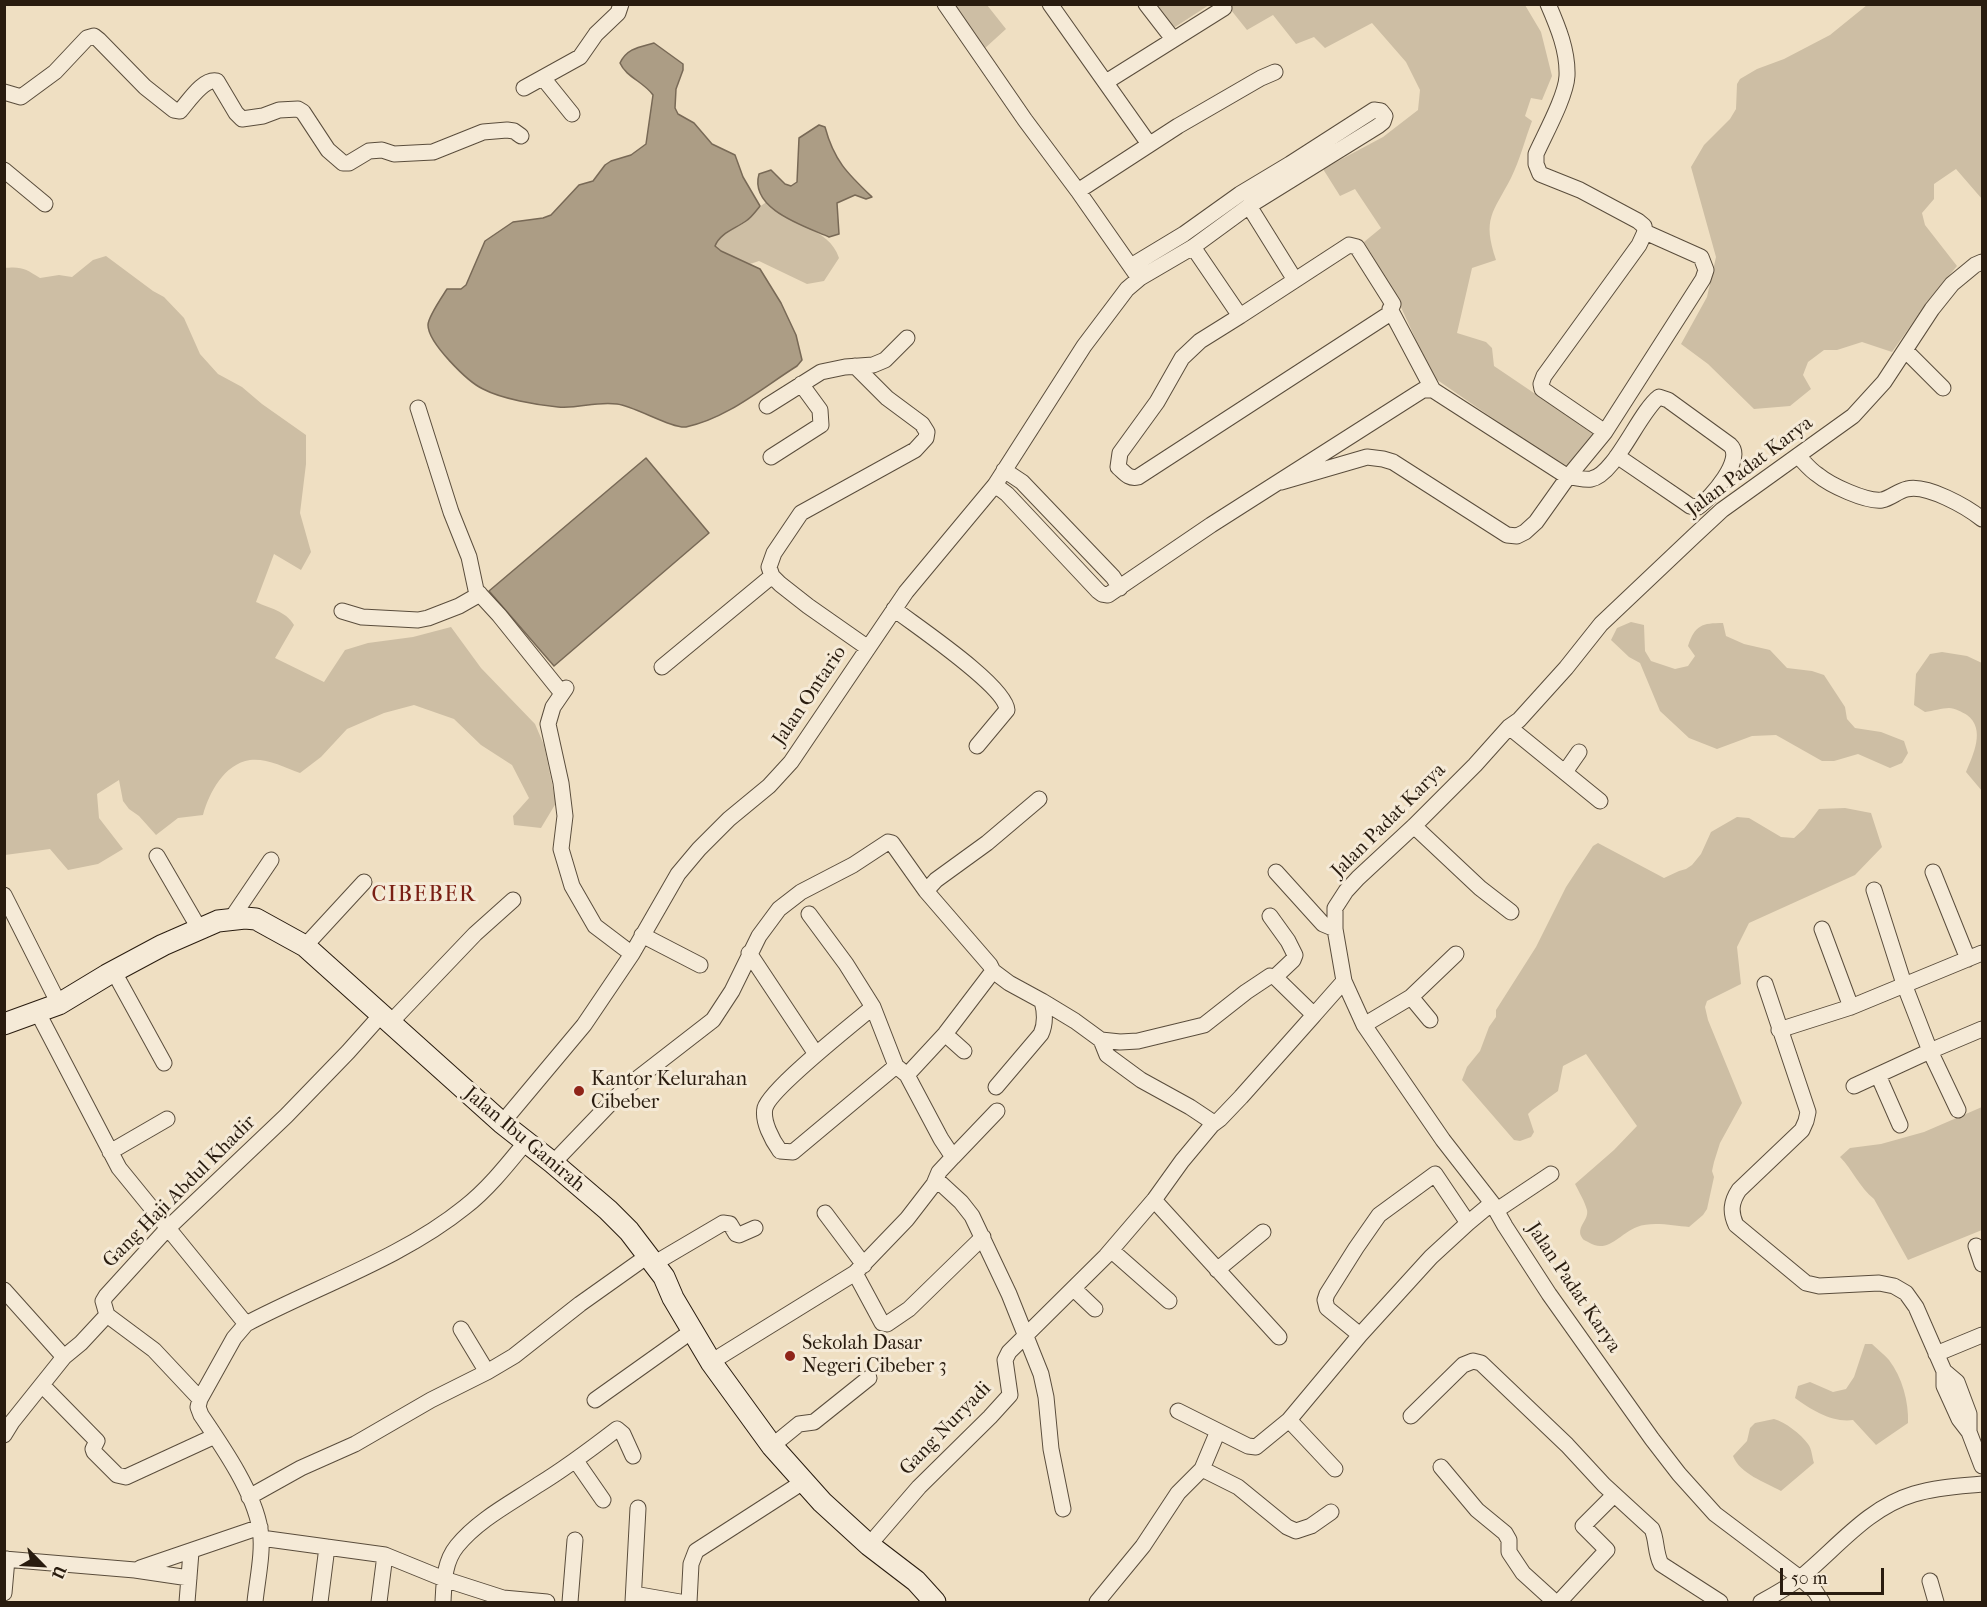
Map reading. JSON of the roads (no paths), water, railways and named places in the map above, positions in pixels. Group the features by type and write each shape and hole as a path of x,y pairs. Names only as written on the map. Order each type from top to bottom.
{"main road":[{"name":"Jalan Ibu Ganirah","path":"4,1024 59,1004 163,945 218,921 256,919 305,946 502,1124 553,1163 629,1231 652,1259 711,1362 772,1446 822,1502 869,1545 916,1581 934,1602"}],"street":[{"path":"524,87 580,57 596,34 618,13 621,4"},
{"path":"945,4 1025,120 1135,272"},
{"path":"1050,4 1149,144"},
{"path":"1146,4 1173,39"},
{"path":"1548,4 1561,34 1567,76 1563,91 1536,154 1536,164 1540,174 1580,190 1638,221 1644,226 1645,232 1639,245 1544,376 1541,384 1542,389 1605,432"},
{"path":"1106,82 1224,8"},
{"path":"4,92 21,97 55,72 87,38 94,36 146,87 174,110 180,111 207,82 214,80 217,81 242,119 292,109 303,112 328,150 343,163 349,163 369,151 382,150 394,154 433,152 483,132 507,130 514,131 521,136"},
{"path":"1078,191 1149,144 1275,72"},
{"path":"543,78 572,114"},
{"path":"1135,272 1184,234 1245,200 1378,126 1383,122 1385,116 1381,111 1374,110 1290,164 1245,200 1193,247 1135,272"},
{"path":"4,170 45,204"},
{"path":"1245,200 1295,280"},
{"path":"1281,482 1368,458 1383,459 1393,462 1507,535 1518,536 1525,532 1536,522 1568,477 1605,432 1703,279 1706,270 1701,257 1645,232"},
{"path":"1349,245 1357,247 1393,304 1390,309 1389,314 1138,477 1127,476 1119,467 1120,453 1157,402 1182,358 1200,341 1349,245"},
{"path":"1193,247 1240,316"},
{"name":"Jalan Padat Karya","path":"1823,1602 1800,1578 1715,1514 1679,1474 1549,1294 1495,1207 1408,1092 1364,1025 1344,981 1335,929 1335,908 1346,891 1475,765 1509,727 1519,720 1559,676 1601,624 1722,510 1852,416 1884,382 1932,309 1952,284 1975,265 1983,262"},
{"name":"Jalan Ontario","path":"502,1124 584,1025 632,954 678,874 729,819 769,786 791,762 906,592 995,485 1083,346 1127,289 1135,272"},
{"path":"1390,309 1433,390 1568,477 1590,479 1598,477 1617,456 1659,397 1668,400 1730,445 1735,455 1731,467 1709,497 1698,507 1690,506 1617,456"},
{"path":"767,406 821,372 873,365 885,360 907,338"},
{"path":"1906,351 1943,388"},
{"path":"855,366 887,398 922,424 927,432 926,438 915,450 801,513 774,553 769,567 772,576 808,606 868,648"},
{"path":"771,457 821,424 819,410 801,384"},
{"path":"995,485 1007,494 1098,591 1108,595 1211,525 1415,395 1423,390 1433,390"},
{"path":"417,408 451,512 469,557 476,590 564,690 553,707 548,724 561,783 565,816 561,849 572,886 595,926 632,954"},
{"path":"1797,456 1818,476 1860,496 1881,500 1909,488 1916,489 1959,502 1983,519"},
{"path":"1004,470 1022,482 1113,577 1120,588"},
{"path":"662,667 772,576"},
{"path":"342,612 362,617 418,620 459,606 480,594"},
{"path":"894,609 983,677 1005,701 1007,710 977,746"},
{"path":"1509,727 1600,801"},
{"path":"1565,772 1579,752"},
{"path":"926,891 936,880 987,843 1039,799"},
{"path":"1414,826 1480,888 1511,912"},
{"path":"553,1163 624,1089 713,1020 732,991 759,936 779,909 801,892 853,865 888,842 892,843 926,891 993,971 1009,983 1075,1021 1101,1040 1138,1041 1204,1025 1270,976 1275,977 1314,1015"},
{"path":"157,856 200,930"},
{"path":"231,919 271,860"},
{"path":"1276,872 1323,924 1335,929"},
{"path":"1933,872 1968,959"},
{"path":"305,946 364,882"},
{"path":"1874,890 1904,984 1929,1051 1958,1110"},
{"path":"4,895 59,1004"},
{"name":"Gang Haji Abdul Khadir","path":"7,1424 64,1358 106,1315 103,1301 106,1296 167,1229 286,1116 348,1052 513,900"},
{"path":"809,914 846,964 873,1007 902,1070 953,1157"},
{"path":"1270,916 1295,955 1293,960 1275,977"},
{"path":"1822,929 1851,1007"},
{"path":"642,935 700,965"},
{"path":"749,953 816,1054"},
{"path":"1779,1030 1851,1007 1983,953"},
{"path":"1364,1025 1411,998 1456,954"},
{"path":"873,1007 816,1054 768,1099 765,1119 771,1136 780,1150 793,1152 902,1070 945,1034 993,971"},
{"path":"114,972 164,1063"},
{"name":"Gang Nuryadi","path":"869,1545 919,1487 990,1418 1007,1398 1010,1392 1005,1365 1006,1357 1111,1250 1154,1200 1182,1161 1214,1123 1234,1104 1344,981"},
{"path":"1765,984 1808,1112 1802,1130 1739,1190 1733,1199 1732,1217 1736,1225 1806,1283 1819,1286 1879,1283 1894,1286 1906,1293 1916,1307 1944,1371 1957,1382 1969,1414 1969,1432 1983,1466"},
{"path":"1411,998 1430,1020"},
{"path":"996,1087 1041,1034 1045,1021 1042,1001"},
{"path":"38,1013 119,1168 246,1324"},
{"path":"1854,1086 1983,1029"},
{"path":"945,1034 964,1051"},
{"path":"1101,1040 1107,1055 1141,1080 1214,1123"},
{"path":"1878,1075 1900,1125"},
{"path":"711,1362 859,1269 919,1205 939,1172 997,1111"},
{"path":"110,1152 167,1119"},
{"path":"255,1602 260,1533 249,1497 235,1468 198,1407 200,1399 234,1338 246,1324 378,1261 442,1224 467,1206 509,1164 525,1143"},
{"path":"1360,1335 1327,1308 1325,1300 1327,1294 1379,1215 1456,1158"},
{"path":"1436,1174 1468,1223"},
{"path":"1178,1411 1248,1446 1256,1447 1289,1420 1360,1335 1431,1257 1468,1223 1551,1174"},
{"path":"936,1179 968,1209 983,1237 1026,1335 1047,1397 1051,1449 1063,1509"},
{"path":"1154,1200 1279,1337"},
{"path":"825,1213 859,1269 882,1323 887,1324 909,1309 983,1237"},
{"path":"249,1497 301,1468 355,1444 431,1400 487,1372 514,1356 580,1304 652,1259 723,1222 730,1224 739,1235 755,1228"},
{"path":"1217,1270 1263,1232"},
{"path":"1976,1246 1983,1264"},
{"path":"1111,1250 1169,1301"},
{"path":"1074,1288 1095,1309"},
{"path":"4,1290 64,1358"},
{"path":"106,1315 154,1350 200,1399"},
{"path":"461,1329 487,1372"},
{"path":"595,1400 693,1331"},
{"path":"1936,1354 1983,1335"},
{"path":"1411,1416 1463,1365 1473,1360 1482,1363 1614,1495 1652,1529 1661,1564 1713,1601"},
{"path":"772,1446 798,1424 813,1424 869,1378"},
{"path":"42,1385 97,1441 94,1452 117,1475 122,1477 126,1478 215,1436"},
{"path":"1289,1420 1335,1469"},
{"path":"443,1602 444,1579 449,1560 457,1546 476,1527 576,1461 617,1430 623,1434 633,1456"},
{"path":"1097,1602 1143,1546 1178,1493 1202,1469 1218,1431"},
{"path":"576,1461 603,1500"},
{"path":"1441,1467 1477,1510 1505,1533 1509,1540 1509,1552 1523,1573 1554,1602"},
{"path":"1202,1469 1238,1487 1287,1527 1296,1531 1311,1526 1330,1512"},
{"path":"689,1602 690,1564 696,1551 803,1482"},
{"path":"1761,1602 1800,1578 1858,1525 1892,1503 1913,1494 1936,1489 1983,1484"},
{"path":"1559,1602 1607,1550 1583,1526 1614,1495"},
{"path":"638,1508 633,1598 680,1602"},
{"path":"135,1570 260,1533 327,1547 385,1555 503,1600 547,1602"},
{"path":"570,1602 575,1540"},
{"path":"320,1602 327,1547"},
{"path":"187,1602 191,1552"},
{"path":"379,1602 385,1555"},
{"path":"4,1593 6,1559 135,1570 189,1578"},
{"path":"1930,1581 1936,1602"}],"place":[{"name":"Kantor Kelurahan Cibeber","path":"579,1091"},
{"name":"Sekolah Dasar Negeri Cibeber 3","path":"790,1356"}],"district":[{"name":"CIBEBER","path":"424,896"}]}
